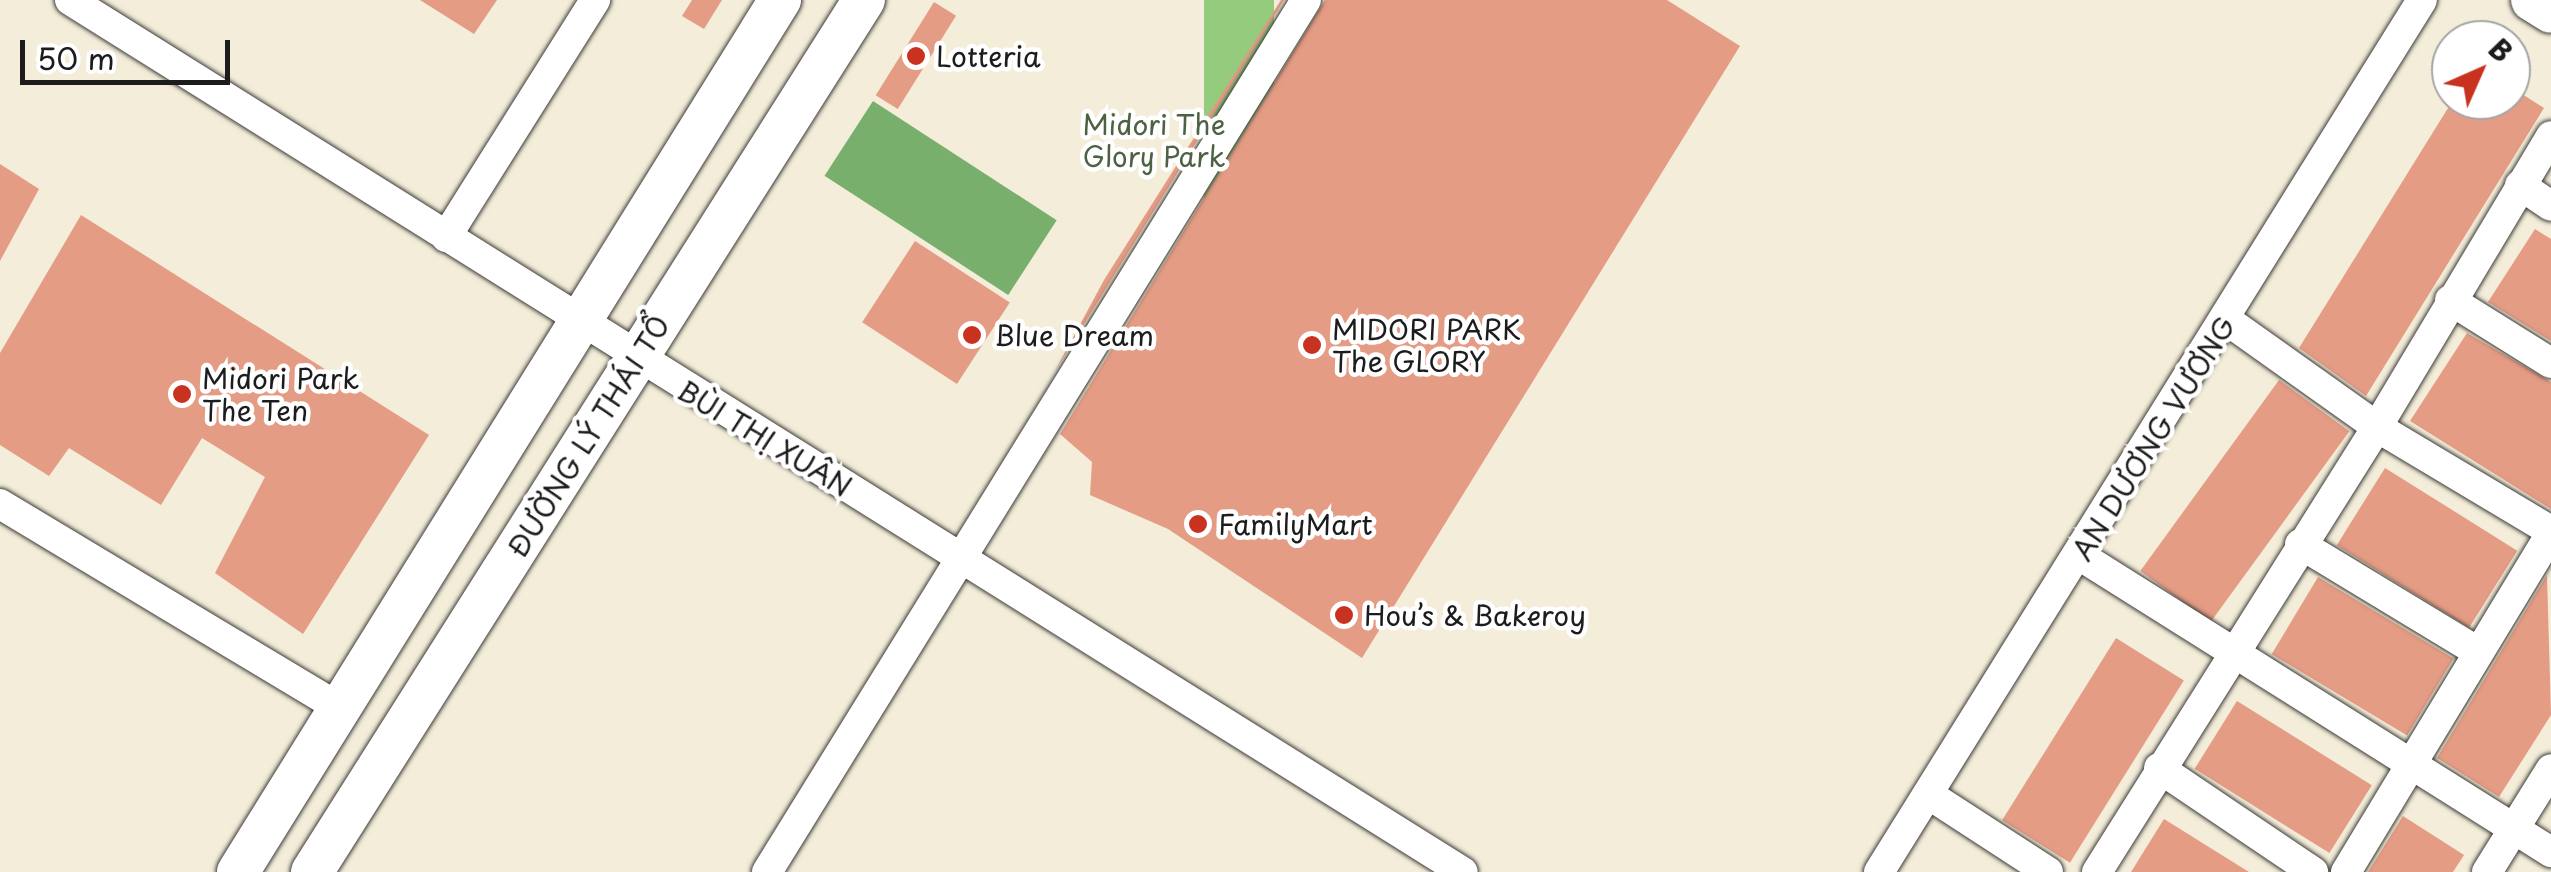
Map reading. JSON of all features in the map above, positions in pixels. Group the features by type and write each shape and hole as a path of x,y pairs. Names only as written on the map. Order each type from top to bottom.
{"street":[{"name":"BÙI THỊ XUÂN","path":"70,0 636,360 1463,872"},
{"path":"446,237 595,0"},
{"path":"238,872 780,0"},
{"name":"ĐƯỜNG LÝ THÁI TỔ","path":"312,872 864,0"},
{"path":"767,872 964,560 1306,0"},
{"name":"AN DƯƠNG VƯƠNG","path":"1879,872 2228,320 2422,0"},
{"path":"2532,0 2551,12"},
{"path":"2096,872 2300,544 2378,427 2450,300 2551,136"},
{"path":"2520,185 2551,206"},
{"path":"2450,300 2551,363"},
{"path":"2228,320 2378,427 2551,532 2346,872"},
{"path":"0,504 340,708"},
{"path":"2300,544 2478,652"},
{"path":"2079,555 2551,852"},
{"path":"2159,768 2313,872"},
{"path":"2487,872 2551,769"},
{"path":"1928,794 2048,872"}],"green space":[{"path":"1204,0 1274,0 1274,534 1204,534"},
{"path":"873,101 1057,220 1008,295 825,176"}],"building":[{"path":"420,0 497,0 474,34"},
{"path":"692,0 722,0 704,29 682,16"},
{"path":"1284,0 1055,371 1104,280"},
{"name":"MIDORI PARK The GLORY","path":"1325,0 1667,0 1740,46 1362,658 1168,529 1090,495 1092,462 1060,434"},
{"name":"Lotteria","path":"934,2 956,16 898,109 876,95"},
{"path":"2531,100 2544,108 2366,396 2299,348 2441,120 2531,120"},
{"path":"0,164 39,189 0,261"},
{"name":"Midori Park The Ten","path":"81,215 429,435 303,634 215,573 265,477 202,438 161,505 69,448 49,476 0,445 0,353"},
{"path":"2535,229 2551,239 2551,341 2488,302"},
{"path":"915,241 1010,303 957,384 862,322"},
{"path":"2467,333 2551,382 2551,509 2410,421"},
{"path":"2279,380 2349,431 2211,622 2140,571"},
{"path":"2385,468 2517,551 2469,628 2337,545"},
{"path":"2547,575 2551,715 2499,797 2437,758"},
{"path":"2318,577 2453,658 2407,736 2272,654"},
{"path":"2116,638 2184,680 2070,863 2002,820"},
{"path":"2237,701 2372,785 2329,853 2195,769"},
{"path":"2403,816 2464,855 2453,872 2368,872"},
{"path":"2164,819 2249,872 2131,872"}],"place":[{"name":"Lotteria","path":"916,56"},
{"name":"Blue Dream","path":"972,335"},
{"name":"MIDORI PARK The GLORY","path":"1312,345"},
{"name":"Midori Park The Ten","path":"182,394"},
{"name":"FamilyMart","path":"1198,524"},
{"name":"Hou’s & Bakeroy","path":"1344,615"}],"park label":[{"name":"Midori The Glory Park","path":"1154,140"}]}
